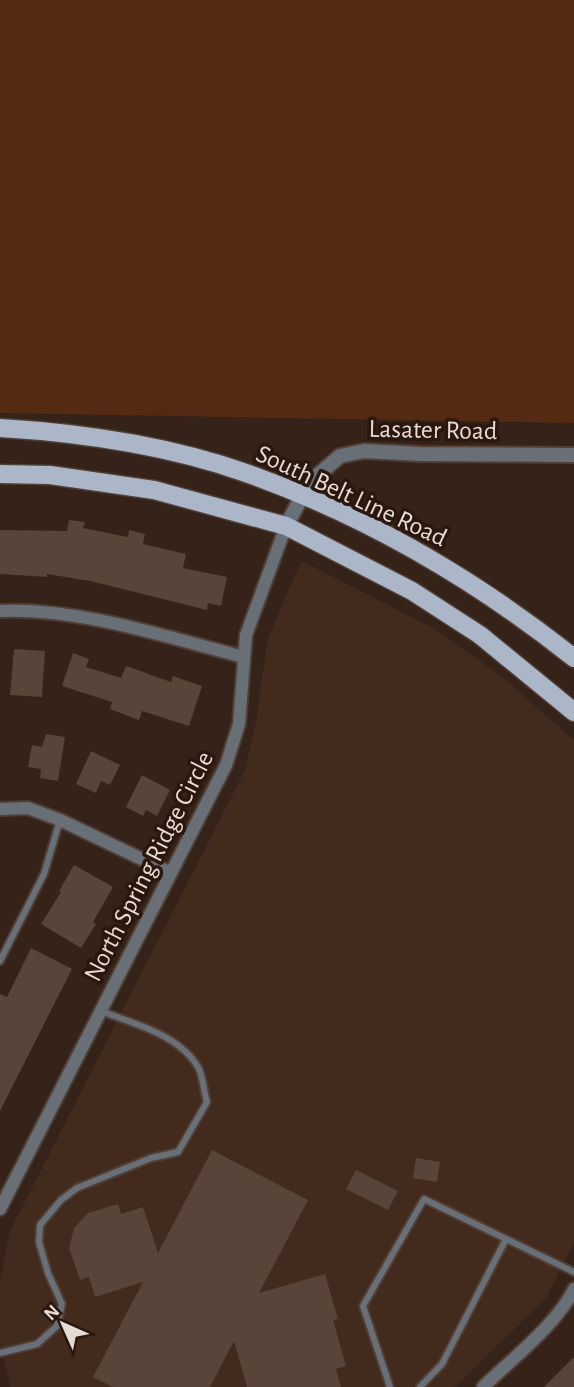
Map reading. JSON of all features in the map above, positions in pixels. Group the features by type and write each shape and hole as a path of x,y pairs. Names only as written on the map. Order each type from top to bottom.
{"main road":[{"name":"South Belt Line Road","path":"0,428 64,432 160,450 244,472 303,495 453,572 532,625 574,658"},
{"path":"0,474 50,475 154,490 286,526 424,598 480,635 574,712"}],"street":[{"name":"Lasater Road","path":"286,526 310,482 340,456 364,451 574,455"},
{"name":"North Spring Ridge Circle","path":"0,1209 226,765 239,724 246,635 286,526"},
{"path":"0,611 24,610 96,620 244,657"},
{"path":"0,809 28,808 60,820 171,873"},
{"path":"483,1387 538,1335 570,1298 574,1289"}],"lane":[{"path":"0,961 44,874 60,820"},
{"path":"0,1353 37,1344 57,1326 62,1304 48,1273 39,1242 40,1225 61,1200 77,1188 150,1158 178,1152 207,1102 199,1070 182,1048 100,1011"},
{"path":"390,1387 363,1306 424,1199 574,1272"},
{"path":"420,1387 442,1364 506,1239"}],"shaded area":[{"path":"0,0 574,0 574,423 0,413"},
{"path":"301,561 433,628 500,675 574,740 574,1242 546,1298 455,1387 10,1387 0,1341 0,1280 10,1231 245,770 257,717 267,640"}],"building":[{"path":"69,520 85,522 83,528 128,537 129,530 145,534 143,544 186,554 183,568 227,577 221,606 208,603 207,610 90,581 47,574 47,577 0,574 0,530 67,531"},
{"path":"14,649 45,651 42,697 10,695"},
{"path":"73,653 89,659 86,667 121,678 126,666 171,682 173,676 202,686 189,726 142,711 139,720 110,709 112,702 62,686"},
{"path":"46,734 65,737 58,781 40,778 41,769 28,767 32,745 42,747"},
{"path":"91,751 120,765 110,785 101,781 96,793 76,784"},
{"path":"142,775 170,790 157,816 146,810 143,816 126,807"},
{"path":"74,865 113,887 93,922 96,924 81,948 41,924"},
{"path":"31,948 72,969 0,1111 0,994 7,997"},
{"path":"212,1150 308,1200 259,1293 325,1274 338,1319 333,1320 346,1366 336,1369 341,1387 247,1387 234,1341 210,1387 113,1387 93,1377 143,1282 95,1297 89,1277 80,1280 69,1248 74,1228 88,1213 118,1204 121,1214 143,1207 158,1253"},
{"path":"416,1158 440,1162 437,1182 413,1178"},
{"path":"356,1170 398,1191 388,1210 346,1189"},
{"path":"574,1357 574,1387 544,1387"}]}
